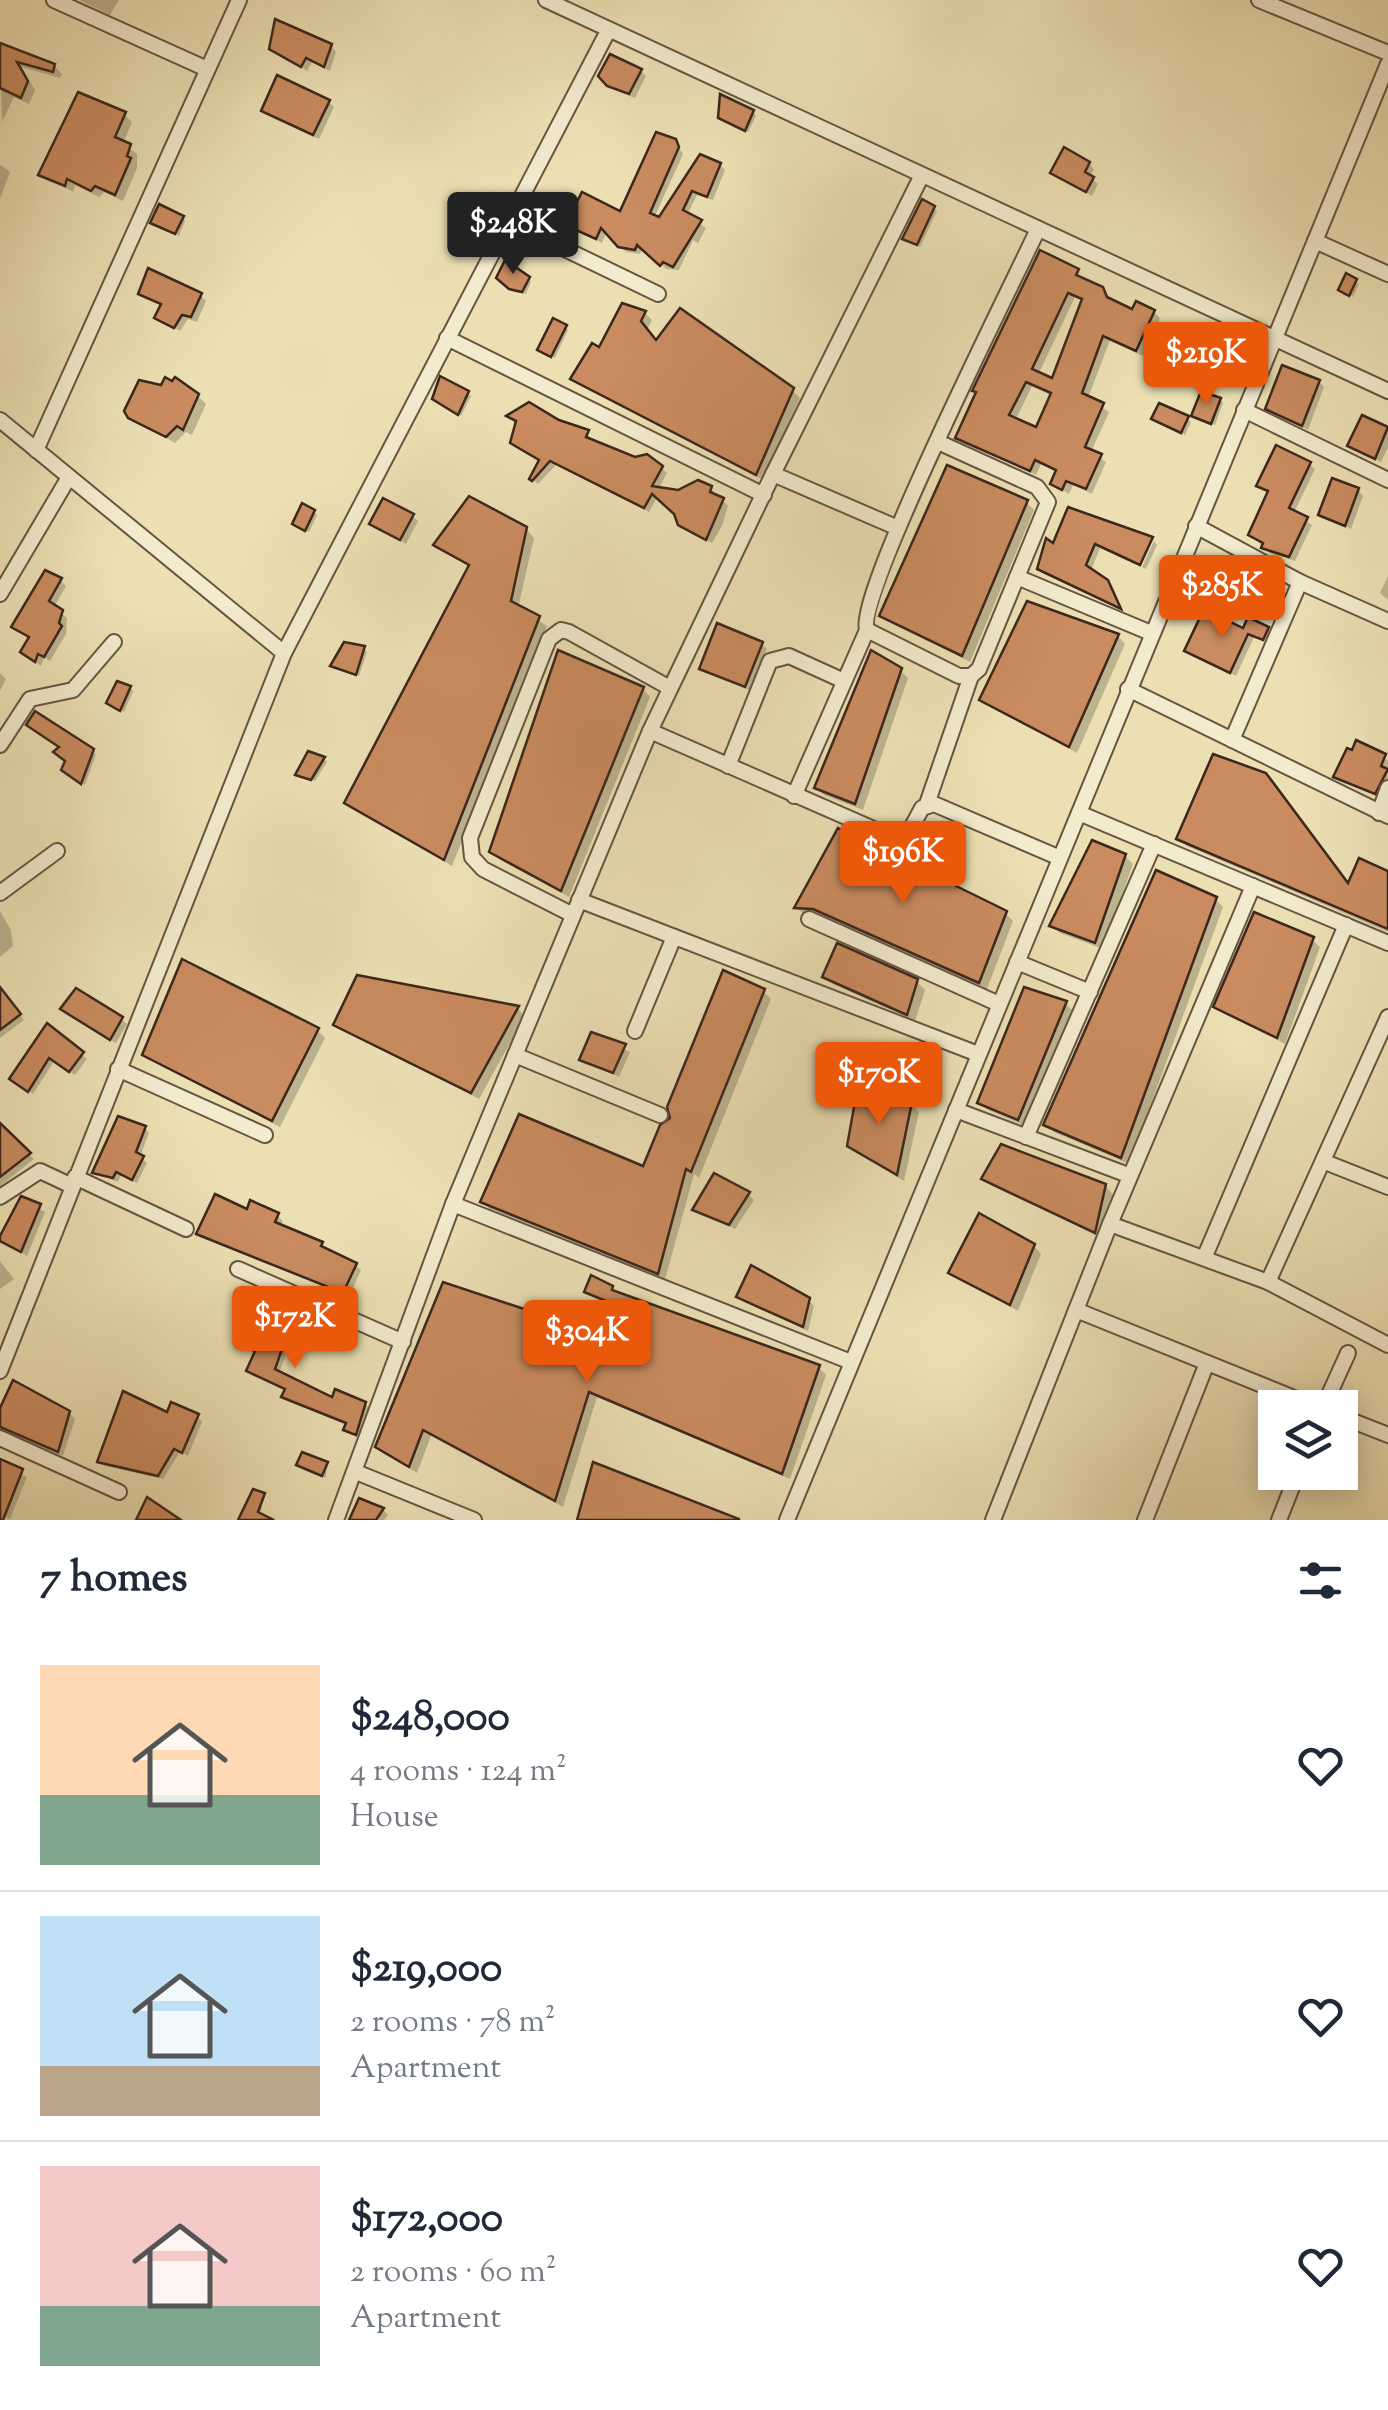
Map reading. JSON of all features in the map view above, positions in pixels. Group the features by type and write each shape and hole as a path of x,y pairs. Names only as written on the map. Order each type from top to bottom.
{"street":[{"path":"54,0 207,69"},
{"path":"36,450 239,0"},
{"path":"546,0 1388,391"},
{"path":"1259,0 1388,53"},
{"path":"0,1371 284,653 608,31"},
{"path":"787,1520 1388,64"},
{"path":"336,1520 453,1204 650,731 922,175"},
{"path":"509,222 658,294"},
{"path":"794,796 866,630 865,612 898,528 1038,229"},
{"path":"1316,241 1388,274"},
{"path":"447,338 764,495"},
{"path":"1244,410 1388,480"},
{"path":"0,420 284,653"},
{"path":"650,731 794,796 902,839 927,804 972,676 979,669 1048,502 1046,493 938,442"},
{"path":"773,474 898,528"},
{"path":"0,594 69,477"},
{"path":"1196,526 1300,582 1388,621"},
{"path":"1016,577 1151,633"},
{"path":"1232,740 1300,582"},
{"path":"670,688 570,632 560,630 549,639 470,838 472,858 483,870 576,907 674,936 978,1054"},
{"path":"866,630 959,676 972,676"},
{"path":"0,746 30,699 73,690 114,642"},
{"path":"728,766 770,661 788,656 844,681"},
{"path":"1128,689 1383,814 1388,788"},
{"path":"927,804 1060,858"},
{"path":"1078,813 1388,943"},
{"path":"1026,1137 1154,844"},
{"path":"0,894 57,851"},
{"path":"993,1520 1128,1176 1252,886"},
{"path":"808,919 999,1004"},
{"path":"1206,1256 1346,924"},
{"path":"635,1031 674,936"},
{"path":"1018,962 1090,992"},
{"path":"1268,1282 1388,1017"},
{"path":"516,1056 660,1115"},
{"path":"118,1068 266,1135"},
{"path":"956,1110 1128,1176"},
{"path":"1325,1162 1388,1187"},
{"path":"0,1197 40,1172 74,1181 186,1229"},
{"path":"453,1204 852,1362"},
{"path":"1110,1224 1206,1256 1268,1282 1388,1345"},
{"path":"238,1269 403,1342"},
{"path":"1076,1310 1275,1390"},
{"path":"1330,1390 1348,1353"},
{"path":"1146,1520 1207,1363"},
{"path":"1358,1423 1388,1435"},
{"path":"0,1438 120,1492"},
{"path":"356,1472 474,1520"},
{"path":"1279,1520 1291,1490"}],"building":[{"path":"275,19 332,44 324,67 306,58 301,67 269,49"},
{"path":"0,43 55,64 53,72 17,62 28,81 21,98 0,88"},
{"path":"610,54 642,69 629,94 607,86 598,76"},
{"path":"277,75 330,100 313,135 261,111"},
{"path":"78,92 126,112 115,137 131,144 127,156 131,158 115,195 95,186 91,191 67,179 65,186 38,175"},
{"path":"720,94 754,110 745,131 718,118"},
{"path":"656,132 676,139 679,147 650,213 659,217 700,154 721,163 707,197 692,191 683,210 702,220 673,267 663,262 660,266 637,245 635,250 618,247 601,228 596,239 565,225 582,192 620,211"},
{"path":"1064,147 1090,162 1085,172 1094,177 1086,192 1050,173"},
{"path":"922,199 935,206 917,245 902,239"},
{"path":"159,204 184,216 175,234 150,223"},
{"path":"459,222 486,236 479,249 452,235"},
{"path":"1040,250 1079,269 1076,275 1103,287 1107,297 1132,309 1136,301 1155,310 1136,351 1103,336 1082,393 1104,403 1085,447 1102,454 1086,489 1066,481 1062,490 1050,484 1056,470 1035,460 1030,471 955,438 976,392 972,391","holes":["1068,293 1082,299 1052,378 1032,369","1026,382 1051,393 1036,427 1009,415"]},
{"path":"505,260 530,277 522,292 509,289 496,278"},
{"path":"148,268 202,293 191,317 182,315 174,328 154,318 161,304 138,294"},
{"path":"1346,273 1357,279 1349,296 1338,290"},
{"path":"622,303 646,311 641,321 656,340 680,308 794,388 756,475 570,379 592,343 599,347"},
{"path":"553,318 567,325 551,357 537,350"},
{"path":"1242,341 1255,346 1247,366 1234,360"},
{"path":"1282,365 1320,380 1302,426 1265,409"},
{"path":"440,376 469,391 458,415 432,399"},
{"path":"165,377 172,381 175,377 199,394 183,430 177,426 166,437 128,418 124,411 139,380 161,385"},
{"path":"1201,391 1221,398 1211,424 1191,416"},
{"path":"529,402 559,420 589,430 586,437 635,457 647,454 663,466 652,486 678,490 698,480 712,486 710,492 724,498 706,540 678,525 674,514 652,494 644,508 550,461 532,481 529,479 539,460 510,443 516,421 506,416"},
{"path":"1159,403 1189,416 1181,433 1151,419"},
{"path":"1362,415 1388,427 1375,459 1347,446"},
{"path":"1276,445 1311,462 1289,508 1308,517 1289,557 1261,548 1263,543 1248,535 1268,491 1256,486"},
{"path":"947,465 1028,500 962,656 879,616"},
{"path":"1332,478 1359,488 1345,526 1318,515"},
{"path":"469,496 527,527 511,601 540,616 444,860 344,803 469,565 433,545"},
{"path":"383,498 414,514 400,540 369,524"},
{"path":"302,503 315,510 305,531 292,524"},
{"path":"1068,507 1153,537 1140,565 1095,544 1086,565 1108,580 1121,609 1037,569 1046,538 1053,543"},
{"path":"45,570 62,578 49,601 63,610 59,623 62,626 44,657 38,654 35,662 20,652 29,637 11,627"},
{"path":"1027,601 1119,634 1069,747 979,700"},
{"path":"1204,609 1243,628 1248,617 1269,627 1263,640 1248,634 1230,673 1184,651"},
{"path":"717,623 763,642 745,687 699,669"},
{"path":"344,642 365,646 356,675 330,666"},
{"path":"558,650 644,687 561,891 489,852"},
{"path":"871,650 902,668 855,804 814,788"},
{"path":"117,681 131,686 120,711 106,703"},
{"path":"35,711 94,749 81,784 61,770 65,761 53,752 59,747 26,725"},
{"path":"1356,740 1386,754 1381,766 1388,769 1375,794 1333,777 1347,748 1352,750"},
{"path":"308,751 325,757 311,780 295,775"},
{"path":"1213,754 1266,773 1348,883 1359,858 1388,871 1388,929 1176,839"},
{"path":"838,828 1007,911 979,983 813,909 794,908"},
{"path":"1092,840 1126,854 1095,943 1049,926"},
{"path":"1156,870 1217,897 1121,1158 1043,1125"},
{"path":"1254,912 1314,937 1277,1038 1213,1007"},
{"path":"837,943 918,979 907,1015 822,977"},
{"path":"182,959 319,1028 272,1121 142,1055"},
{"path":"723,970 765,989 691,1172 686,1169 658,1274 480,1202 519,1114 643,1166 660,1125 670,1118 667,1107"},
{"path":"357,975 519,1006 471,1093 333,1025"},
{"path":"0,987 21,1014 0,1030"},
{"path":"1024,987 1067,1001 1018,1120 977,1103"},
{"path":"76,988 123,1017 110,1040 60,1009"},
{"path":"47,1023 84,1052 69,1072 49,1058 28,1092 9,1079"},
{"path":"591,1032 626,1044 613,1073 579,1060"},
{"path":"858,1085 912,1102 897,1175 847,1146"},
{"path":"118,1116 146,1126 136,1152 144,1156 132,1180 116,1172 113,1178 92,1173"},
{"path":"0,1123 31,1153 0,1177"},
{"path":"1001,1144 1106,1184 1095,1233 981,1179"},
{"path":"714,1173 750,1192 729,1225 692,1210"},
{"path":"215,1194 247,1209 250,1200 279,1213 275,1222 323,1242 321,1246 357,1263 343,1293 196,1234"},
{"path":"21,1196 41,1204 21,1252 0,1241 0,1236"},
{"path":"979,1213 1035,1244 1010,1305 948,1273"},
{"path":"751,1265 810,1298 803,1327 736,1297"},
{"path":"591,1275 613,1286 612,1290 820,1365 782,1474 589,1392 555,1501 423,1430 409,1467 375,1447 443,1282 620,1341 628,1310 584,1292"},
{"path":"264,1296 278,1303 274,1310 293,1318 275,1369 332,1397 335,1389 366,1402 356,1435 343,1430 346,1423 281,1397 285,1389 246,1371 255,1351 248,1348"},
{"path":"13,1380 70,1411 58,1452 0,1427 0,1408"},
{"path":"123,1391 167,1412 171,1402 199,1414 182,1453 174,1449 158,1476 97,1462"},
{"path":"302,1452 328,1462 322,1476 296,1465"},
{"path":"0,1459 23,1469 3,1520 0,1520"},
{"path":"593,1462 739,1519 739,1520 577,1520"},
{"path":"253,1489 265,1493 258,1512 274,1520 238,1520"},
{"path":"147,1497 181,1520 136,1520"},
{"path":"359,1498 384,1508 376,1520 349,1520"}]}
